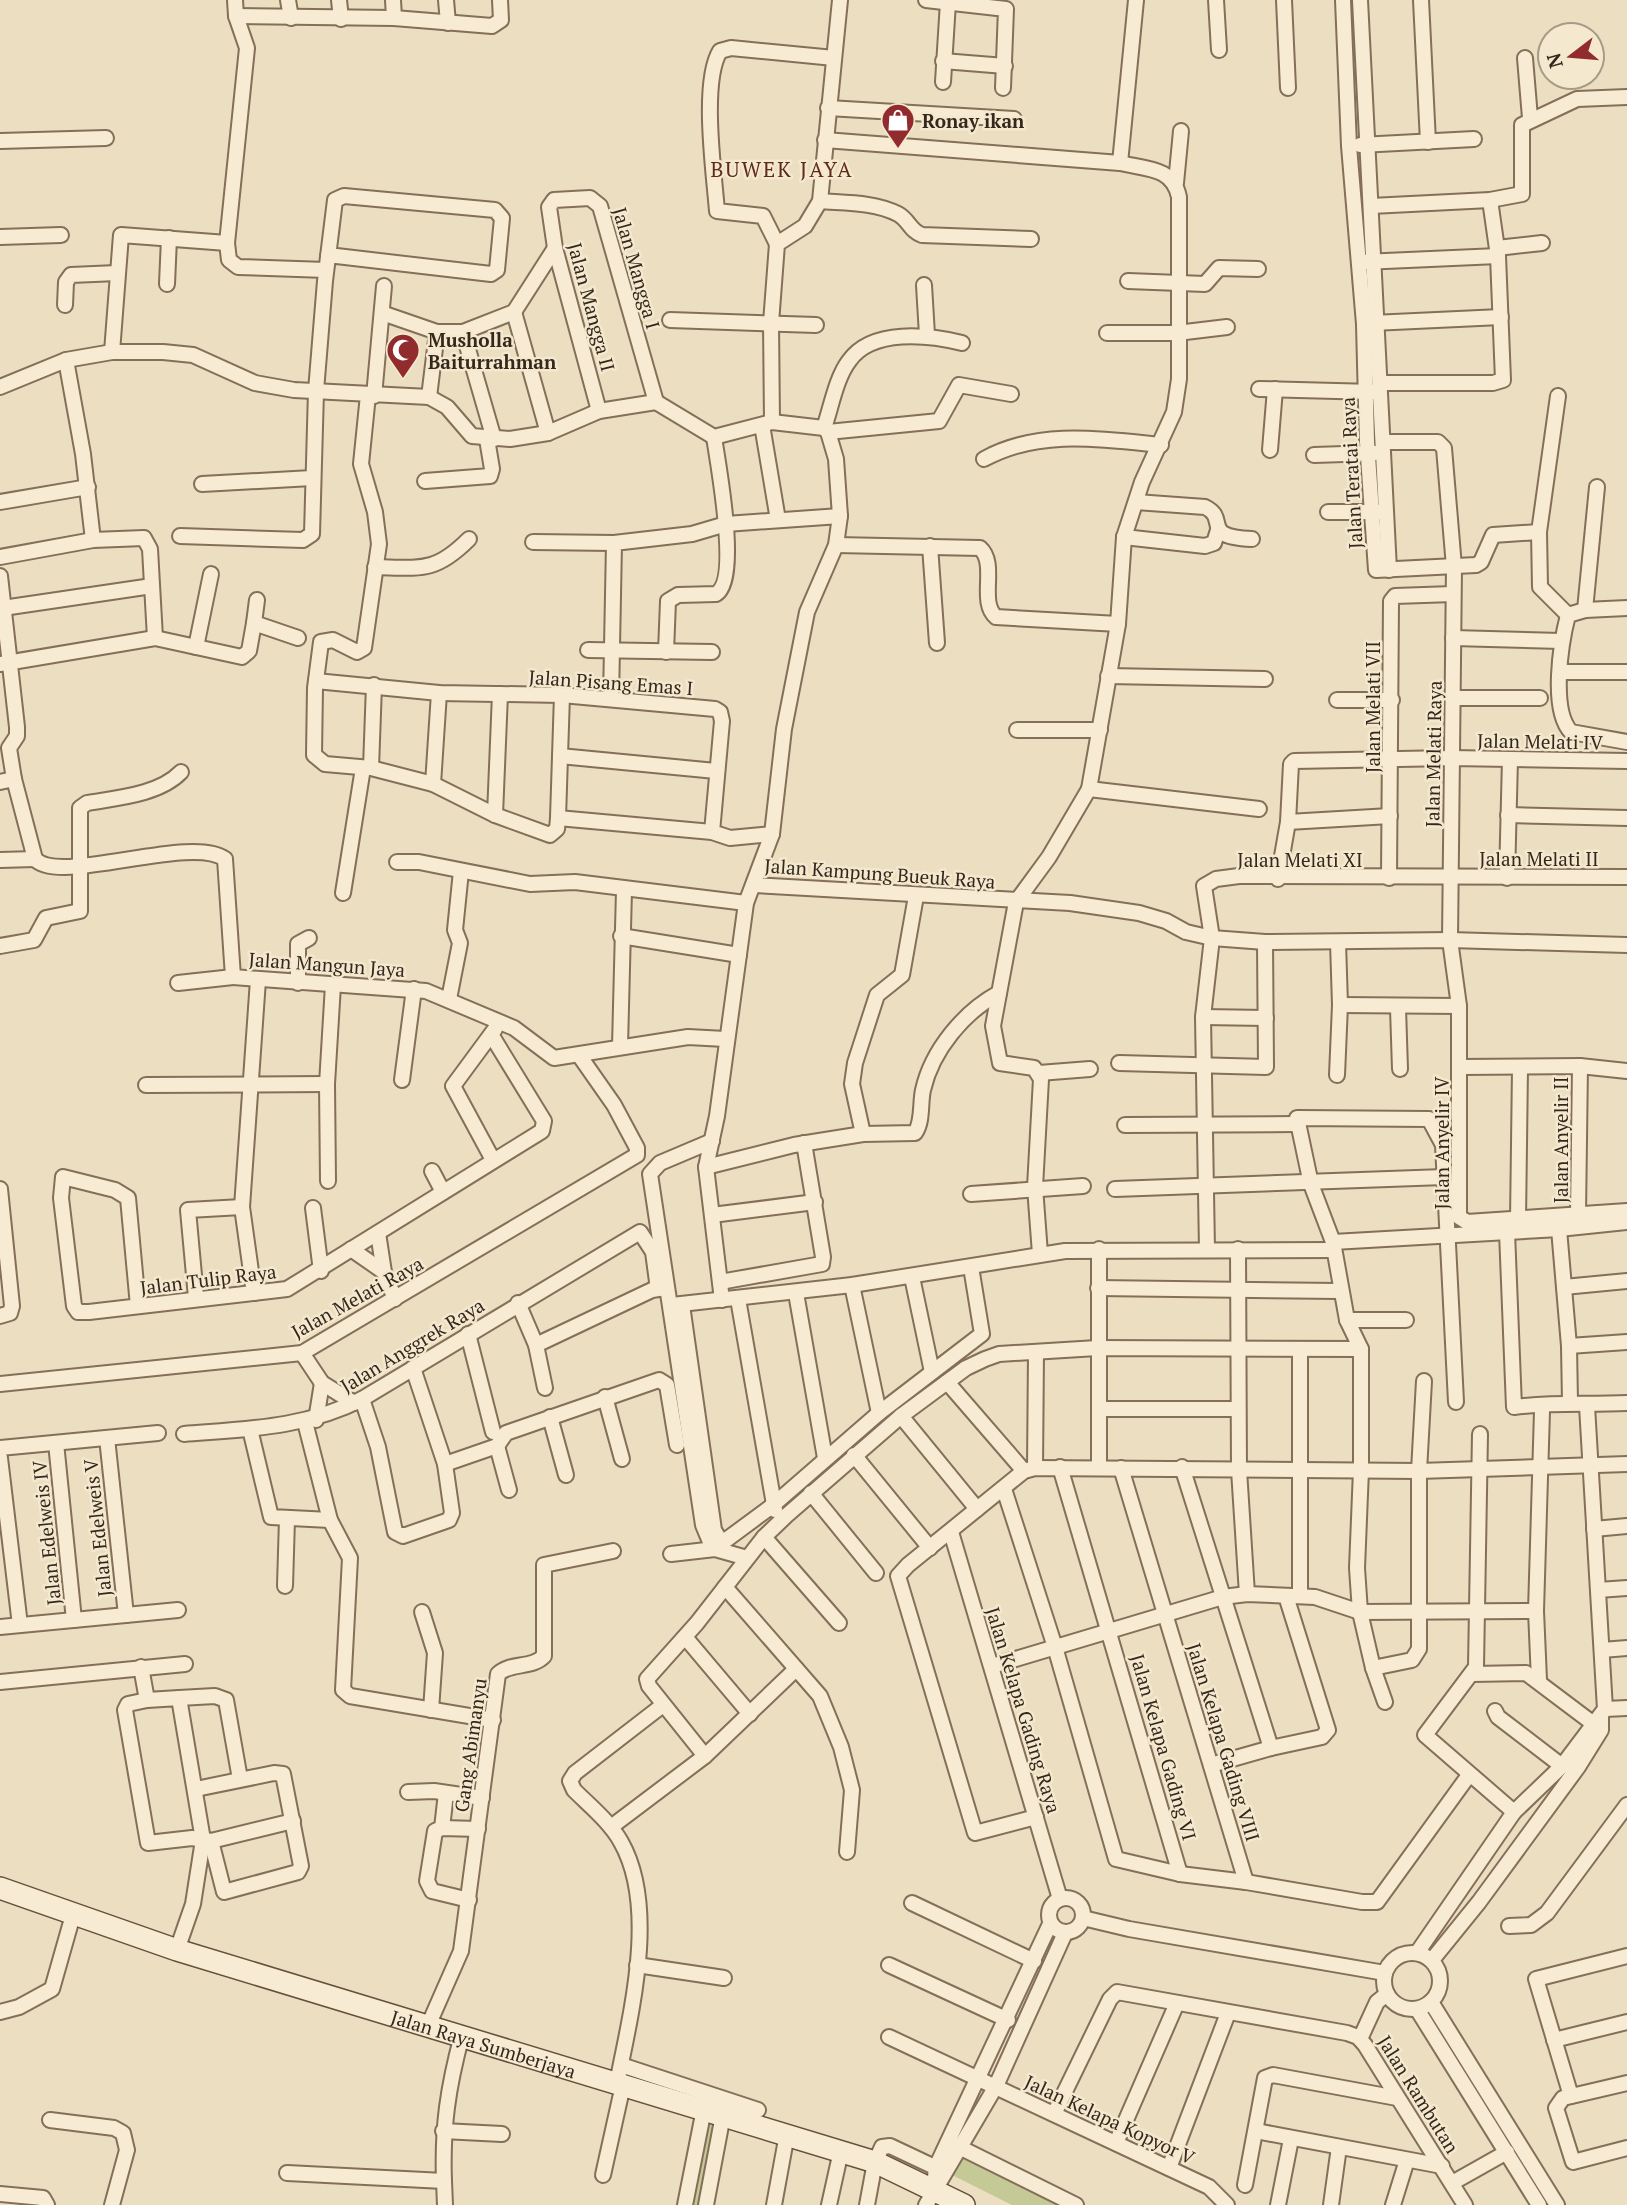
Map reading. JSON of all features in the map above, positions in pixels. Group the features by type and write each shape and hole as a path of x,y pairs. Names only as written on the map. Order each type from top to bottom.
{"street":[{"path":"180,536 306,540 312,534 316,391 327,262 334,203 340,197 495,210 502,218 497,270 491,274 327,262 233,266 229,260 228,243 247,48 236,16 235,0"},
{"path":"288,0 291,18"},
{"path":"339,0 341,19"},
{"path":"393,0 394,18"},
{"path":"446,0 448,23"},
{"path":"236,16 394,18 495,26 501,20 499,0"},
{"path":"777,244 805,226 820,201 840,0"},
{"path":"926,0 1006,9 1003,88"},
{"path":"1216,0 1219,50"},
{"path":"1284,0 1288,88"},
{"name":"Jalan Teratai Raya","path":"1343,0 1349,146 1365,262 1379,323 1389,570 1376,569 1371,512 1364,324 1365,262 1371,206 1360,0"},
{"path":"1421,0 1428,142"},
{"path":"943,82 948,2"},
{"path":"1120,163 1136,4"},
{"path":"778,520 767,423 777,244 762,216 717,211 710,117 714,60 720,51 731,48 834,58"},
{"path":"1525,58 1530,118"},
{"path":"943,61 1004,66"},
{"path":"1371,206 1490,200 1523,193 1521,127 1530,118 1577,99 1627,97"},
{"path":"828,108 1014,120"},
{"path":"1090,1069 1040,1073 1034,1068 1002,1066 998,1061 993,1026 1016,902 1049,857 1089,789 1118,624 1124,537 1174,412 1179,379 1177,284 1180,197 1176,183 1181,131"},
{"path":"0,141 106,138"},
{"path":"1349,146 1474,139"},
{"path":"825,141 1120,163 1167,175 1176,183"},
{"name":"Jalan Mangga I","path":"549,212 549,203 554,200 590,198 600,206 656,402"},
{"path":"1259,389 1365,391 1493,383 1504,377 1497,252 1490,200"},
{"path":"820,201 861,204 894,212 904,219 912,231 922,235 1031,239"},
{"name":"Jalan Mangga II","path":"549,212 555,248 599,411"},
{"path":"0,237 61,235"},
{"path":"112,352 121,236 228,243"},
{"path":"167,284 169,238"},
{"path":"1365,262 1497,252 1542,243"},
{"path":"382,313 437,332 463,332 513,312 555,248"},
{"path":"1128,281 1205,284 1219,268 1258,268"},
{"path":"65,305 66,282 71,275 117,273"},
{"path":"924,285 927,335"},
{"path":"384,286 361,464 375,512 379,544 376,567 363,650 357,652 333,640 324,640 320,648 313,752 321,763 367,768 433,784 495,816 550,835 557,829 558,818 562,695"},
{"path":"513,312 548,433"},
{"path":"1364,324 1501,317"},
{"path":"670,320 816,325"},
{"path":"1107,333 1177,332 1227,327"},
{"path":"429,397 437,332"},
{"path":"425,481 489,476 492,470 490,439 463,332"},
{"path":"826,430 848,362 856,353 883,340 927,335 962,343"},
{"path":"0,387 65,360 112,352 193,355 255,383 316,391 429,397 447,407 472,436 490,439 548,433 599,411 656,402 714,437 767,423 826,430 939,421 947,411 959,385 1011,394"},
{"path":"65,360 88,487 93,540"},
{"path":"1270,450 1275,389"},
{"path":"1558,396 1539,532 1541,587 1568,615"},
{"name":"Jalan Kampung Bueuk Raya","path":"826,430 836,459 840,516 836,545 807,612 784,729 772,834 754,885 1107,907 1157,918 1186,932 1212,938 1265,942 1450,940 1627,945"},
{"path":"666,652 668,601 678,595 716,594 721,591 727,560 726,524 714,437"},
{"path":"984,459 1024,441 1091,438 1161,446"},
{"name":"Jalan Melati Raya","path":"1385,447 1442,444 1454,567 1450,940"},
{"path":"1314,455 1368,453 1385,447"},
{"path":"202,484 312,478"},
{"path":"0,502 88,487"},
{"path":"1585,610 1597,487"},
{"path":"1124,537 1205,546 1214,543 1218,530 1213,513 1205,507 1136,502"},
{"path":"1328,512 1387,512"},
{"path":"533,542 614,543 692,534 726,524 840,516"},
{"path":"1218,530 1227,537 1252,539"},
{"path":"1389,570 1479,564 1493,535 1539,532"},
{"path":"0,557 93,540 144,538 150,549 155,638"},
{"path":"376,567 423,568 439,564 450,558 469,539"},
{"path":"611,699 614,543"},
{"path":"836,545 984,551 991,608 996,617 1118,624"},
{"path":"930,547 937,643"},
{"path":"197,647 211,574"},
{"path":"0,576 4,663 17,736 9,748 7,780 35,859"},
{"path":"3,608 152,586"},
{"name":"Jalan Melati VII","path":"1389,878 1391,599 1395,596 1453,594"},
{"path":"4,663 155,638 242,657 249,651 257,600"},
{"path":"1568,615 1585,610 1627,608"},
{"path":"1568,615 1561,641 1562,717 1571,732 1627,742"},
{"path":"254,623 298,638"},
{"path":"1453,638 1561,641"},
{"path":"588,650 712,652"},
{"path":"1560,672 1627,672"},
{"path":"1108,676 1265,679"},
{"name":"Jalan Pisang Emas I","path":"316,681 439,693 562,695 718,710 722,721 712,832"},
{"path":"343,893 367,768 374,685"},
{"path":"433,784 439,693"},
{"path":"495,816 500,694"},
{"path":"1453,698 1540,698"},
{"path":"1337,700 1392,700"},
{"path":"1017,730 1100,730"},
{"path":"560,756 716,771"},
{"name":"Jalan Melati IV","path":"1289,822 1291,764 1294,761 1451,758 1627,761"},
{"path":"1507,878 1510,759"},
{"path":"0,946 34,940 46,918 80,911 80,808 87,803 138,793 172,781 181,772"},
{"path":"1089,789 1259,808"},
{"path":"1508,815 1627,818"},
{"path":"1278,878 1289,822 1390,816"},
{"path":"558,818 712,832 730,838 772,834"},
{"name":"Jalan Mangun Jaya","path":"0,860 35,859 41,865 79,865 196,852 219,854 225,859 228,874 233,977 414,989 449,999 495,1029 514,1028 554,1058 688,1037 725,1039"},
{"path":"397,862 530,884 575,882 746,903"},
{"path":"449,999 460,943 455,930 461,871"},
{"name":"Jalan Melati II","path":"1450,878 1627,877"},
{"name":"Jalan Melati XI","path":"1212,938 1203,886 1216,878 1450,878"},
{"path":"722,1300 706,1167 746,903 754,885"},
{"path":"620,1046 624,890"},
{"path":"863,1134 852,1084 855,1063 877,995 902,975 916,896"},
{"path":"621,936 739,955"},
{"path":"298,983 298,944 309,938"},
{"path":"1207,1250 1203,1017 1212,938"},
{"name":"Jalan Anyelir IV","path":"1450,940 1459,1006 1459,1217 1467,1222 1627,1211"},
{"path":"1119,1063 1266,1067 1265,942"},
{"path":"1337,1075 1340,1005 1338,942"},
{"path":"178,983 233,977"},
{"path":"254,1293 242,1207 258,980"},
{"path":"328,1181 327,1084 333,985"},
{"path":"402,1080 414,989"},
{"path":"706,1167 804,1143 863,1134 917,1131 927,1079 959,1021 977,1005 999,993"},
{"path":"1340,1005 1459,1006"},
{"path":"1398,1007 1400,1069"},
{"path":"1203,1017 1266,1018"},
{"path":"493,1160 455,1093 454,1084 495,1029"},
{"name":"Jalan Tulip Raya","path":"138,1306 128,1198 115,1190 67,1177 61,1180 74,1306 81,1312 138,1306 196,1297 288,1289 321,1271 377,1233 542,1131 544,1126 495,1029"},
{"name":"Jalan Melati Raya","path":"0,1384 302,1353 621,1167 639,1152 614,1105 579,1055"},
{"path":"1460,1068 1580,1066 1627,1071"},
{"name":"Jalan Anyelir II","path":"1578,1214 1580,1066"},
{"path":"1518,1220 1520,1068"},
{"path":"1040,1073 1035,1187 1040,1254"},
{"path":"146,1085 327,1084"},
{"path":"1125,1125 1205,1126 1297,1121 1430,1119 1443,1145 1456,1402"},
{"path":"1297,1121 1311,1184 1334,1246 1339,1291 1347,1320 1361,1349 1362,1471 1357,1568 1360,1612 1373,1668 1385,1702"},
{"path":"712,1141 660,1163 650,1174 664,1288 677,1305 714,1530 720,1539 726,1540 772,1506 879,1413 982,1334 971,1267"},
{"path":"720,1282 822,1264 815,1202 804,1143"},
{"path":"432,1171 443,1192"},
{"path":"1115,1189 1311,1184 1444,1177"},
{"path":"971,1194 1083,1185"},
{"path":"0,1189 12,1306 10,1313 0,1316"},
{"path":"712,1215 815,1202"},
{"path":"196,1297 188,1210 242,1207"},
{"path":"313,1208 321,1271"},
{"path":"677,1305 796,1293 912,1277 1040,1254 1099,1249 1207,1250 1334,1246 1559,1230 1627,1222"},
{"path":"1559,1230 1569,1346 1570,1402"},
{"name":"Jalan Anggrek Raya","path":"184,1434 311,1421 358,1401 640,1232 653,1252 664,1288"},
{"path":"1507,1232 1514,1407 1570,1402 1587,1406 1627,1403"},
{"path":"377,1233 384,1272 394,1300"},
{"path":"1099,1249 1099,1467"},
{"path":"1238,1249 1239,1470 1247,1594"},
{"path":"346,1253 384,1272"},
{"path":"912,1277 933,1371"},
{"path":"1564,1287 1627,1281"},
{"path":"852,1285 879,1413"},
{"path":"536,1345 664,1288"},
{"path":"1098,1288 1339,1291"},
{"path":"796,1293 825,1458"},
{"path":"738,1299 772,1506 781,1520"},
{"path":"518,1303 536,1345 545,1388"},
{"path":"677,1305 703,1525 713,1549"},
{"path":"1347,1320 1406,1320"},
{"path":"468,1334 509,1490"},
{"path":"1569,1346 1627,1342"},
{"path":"705,1756 663,1705 647,1679 685,1637 764,1536 854,1455 966,1368 999,1354 1097,1348 1361,1349"},
{"path":"1211,1765 1322,1737 1328,1730 1293,1596 1300,1350"},
{"path":"1030,1469 1036,1352"},
{"path":"302,1353 322,1383 338,1396 358,1401 378,1447 393,1527 397,1535 403,1536 442,1524 452,1517 444,1464 413,1368"},
{"path":"444,1464 506,1433 605,1397 664,1381 677,1445"},
{"path":"1373,1668 1417,1657 1419,1471 1424,1381"},
{"path":"947,1382 1030,1469"},
{"path":"322,1383 311,1421 330,1520 350,1558 343,1690 350,1696 493,1720"},
{"path":"605,1397 622,1459"},
{"path":"1432,1960 1479,1902 1600,1720 1602,1650 1587,1406"},
{"path":"1099,1409 1238,1409"},
{"path":"1539,1680 1536,1611 1538,1468 1542,1411"},
{"path":"901,1416 977,1509"},
{"path":"550,1417 566,1475"},
{"path":"250,1429 269,1514 274,1519 330,1520"},
{"path":"0,1448 158,1433"},
{"path":"1480,1434 1477,1657 1472,1674 1425,1735 1514,1812"},
{"name":"Jalan Edelweis V","path":"107,1438 126,1615"},
{"name":"Jalan Edelweis IV","path":"56,1443 74,1620"},
{"path":"854,1455 930,1548"},
{"path":"0,1458 20,1625"},
{"path":"1036,1817 975,1833 898,1577 908,1565 1030,1469 1182,1467 1419,1471 1627,1464"},
{"name":"Jalan Kelapa Gading VI","path":"1060,1467 1111,1631 1180,1874"},
{"path":"1182,1467 1272,1748"},
{"name":"Jalan Kelapa Gading VIII","path":"1121,1468 1246,1882"},
{"path":"1004,1489 1055,1647 1113,1854 1121,1861 1180,1874 1246,1882 1362,1902 1381,1899 1469,1775"},
{"path":"811,1493 876,1573"},
{"path":"285,1586 288,1519"},
{"path":"1594,1529 1627,1526"},
{"name":"Jalan Kelapa Gading Raya","path":"951,1532 1060,1899"},
{"path":"764,1536 839,1623"},
{"path":"671,1553 713,1549 747,1558"},
{"name":"Gang Abimanyu","path":"428,2026 461,1951 499,1672 538,1662 544,1656 544,1565 613,1551"},
{"path":"725,1587 820,1696 841,1747 852,1790 847,1852"},
{"path":"1598,1590 1627,1588"},
{"path":"992,1666 1223,1597 1247,1594 1315,1597 1360,1612 1536,1611"},
{"path":"0,1627 178,1610"},
{"path":"422,1612 435,1653 431,1710"},
{"path":"685,1637 750,1714"},
{"path":"1602,1650 1627,1648"},
{"path":"0,1682 184,1664"},
{"path":"141,1668 147,1700"},
{"path":"611,1827 705,1756 796,1669"},
{"path":"1472,1674 1526,1673 1600,1720"},
{"path":"240,1779 226,1700 215,1696 147,1700 128,1704 125,1710 148,1843 192,1838 207,1841 293,1821"},
{"path":"178,1698 196,1789 207,1841 224,1892 298,1872 302,1863 283,1774 274,1773 196,1789"},
{"path":"603,2175 621,2078 637,1965 638,1902 634,1872 611,1827 574,1790 570,1781 575,1773 663,1705"},
{"path":"1417,1953 1514,1812 1562,1766 1600,1720 1627,1708"},
{"path":"1494,1711 1498,1717 1562,1766"},
{"path":"408,1792 482,1798"},
{"path":"442,1828 446,1793"},
{"path":"1509,1926 1531,1925 1547,1913 1627,1805"},
{"path":"469,1900 432,1891 427,1884 434,1833 442,1828 478,1829"},
{"path":"177,1950 193,1905 207,1841"},
{"name":"Jalan Raya Sumberjaya","path":"0,1888 177,1950 428,2026 621,2078 713,2112 875,2161 936,2183 964,2205"},
{"path":"936,2183 948,2140 973,2078 1008,2020 1050,1924 1048,1914 1052,1905 1060,1899 1076,1902 1083,1918"},
{"path":"912,1903 1034,1961"},
{"path":"0,2012 19,2007 52,1989 73,1915"},
{"path":"1083,1918 1129,1929 1385,1973"},
{"path":"936,2183 962,2148 996,2086 1065,1933 1077,1929 1083,1918"},
{"path":"1050,1924 1065,1933"},
{"path":"1417,1953 1432,1960 1441,1981 1431,2002 1417,2009 1395,2004 1387,1994 1385,1973 1397,1957 1417,1953"},
{"path":"1570,2096 1536,1979 1627,1956"},
{"path":"637,1965 724,1978"},
{"path":"889,1965 1008,2020"},
{"path":"1054,2114 1112,1994 1117,1992 1353,2036 1377,2002 1387,1994"},
{"path":"1431,2002 1557,2205"},
{"path":"1115,2143 1177,2003"},
{"path":"1417,2009 1539,2205"},
{"path":"1169,2168 1228,2013"},
{"path":"1554,2040 1627,2022"},
{"path":"445,2205 443,2131 448,2087 462,2035"},
{"name":"Jalan Rambutan","path":"1353,2036 1397,2098 1465,2205"},
{"name":"Jalan Kelapa Kopyor V","path":"889,2037 1216,2191 1227,2205"},
{"path":"1245,2185 1263,2080 1273,2075 1397,2098"},
{"path":"621,2078 758,2110"},
{"path":"1627,2083 1570,2096 1560,2100 1556,2108 1573,2162 1627,2148"},
{"path":"685,2205 713,2112"},
{"path":"706,2205 713,2112"},
{"path":"50,2120 114,2128 123,2133 127,2150 112,2205"},
{"path":"443,2131 502,2134"},
{"path":"1256,2131 1442,2166"},
{"path":"774,2205 787,2134"},
{"path":"1278,2205 1291,2139"},
{"path":"948,2140 1076,2205"},
{"path":"1331,2205 1339,2147"},
{"path":"829,2205 842,2151"},
{"path":"1452,2183 1507,2152"},
{"path":"1393,2205 1407,2160"},
{"path":"867,2205 875,2161"},
{"path":"287,2173 443,2181"},
{"path":"0,2194 43,2197 47,2205"}],"green space":[{"path":"704,2109 723,2115 706,2205 685,2205"},
{"path":"962,2148 1076,2205 1012,2205 948,2173"}],"place":[{"name":"Ronay ikan","path":"898,150"},
{"name":"Musholla Baiturrahman","path":"403,380"}],"district":[{"name":"BUWEK JAYA","path":"782,169"}]}
